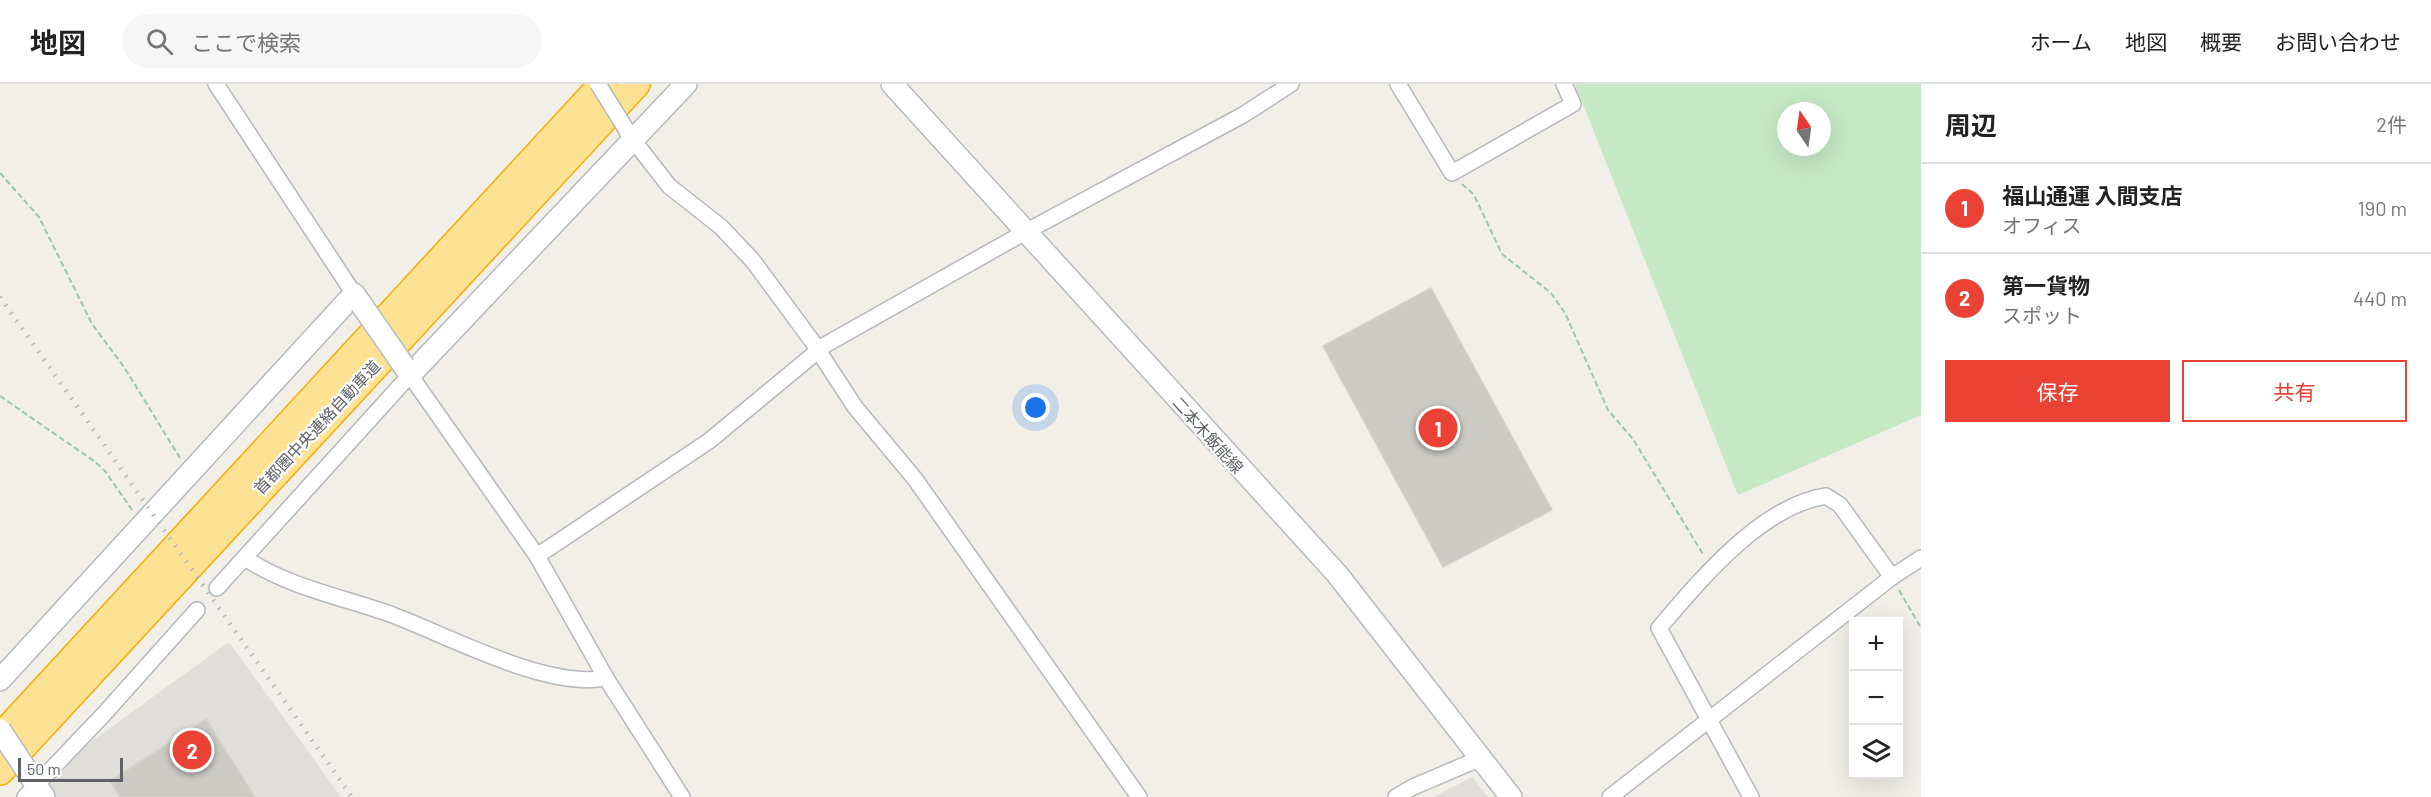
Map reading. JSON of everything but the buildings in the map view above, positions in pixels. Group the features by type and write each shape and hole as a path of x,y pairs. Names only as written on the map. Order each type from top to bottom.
{"highway":[{"name":"首都圏中央連絡自動車道","path":"0,738 603,84"},
{"name":"首都圏中央連絡自動車道","path":"26,784 636,84"}],"street":[{"path":"216,84 358,299 537,556 606,678 682,797"},
{"path":"598,84 628,134 669,186 738,242 855,407 915,479 1139,797"},
{"path":"217,588 407,371 628,134 686,84"},
{"name":"二本木飯能線","path":"892,84 1337,574 1510,797"},
{"path":"537,556 709,441 818,352 1027,231 1243,115 1291,84"},
{"path":"1398,84 1452,173 1573,104 1564,84"},
{"path":"0,680 190,473 358,299"},
{"path":"1750,797 1659,628 1710,568 1786,508 1807,499 1826,496 1840,505 1892,577"},
{"path":"245,558 257,566 331,596 415,623 500,660 570,679 591,681 606,678"},
{"path":"1610,797 1892,577 1921,558"},
{"path":"0,730 26,784 104,714 197,610"},
{"path":"1396,797 1480,758"}],"path":[{"path":"0,173 39,217 92,324 124,367 190,473"},
{"path":"1452,173 1474,195 1502,254 1551,293 1565,314 1608,410 1633,439 1710,568"},
{"path":"0,396 53,430 105,471 142,526"},
{"path":"1892,577 1921,627"}],"shaded area":[{"path":"229,642 341,797 54,797 48,788 85,746"},
{"path":"1472,777 1488,797 1434,797"}],"green space":[{"path":"1575,84 1921,84 1921,415 1738,495"}],"railway":[{"path":"0,297 352,797"}],"place":[{"name":"福山通運 入間支店","path":"1438,428"},
{"name":"第一貨物","path":"192,750"}]}
